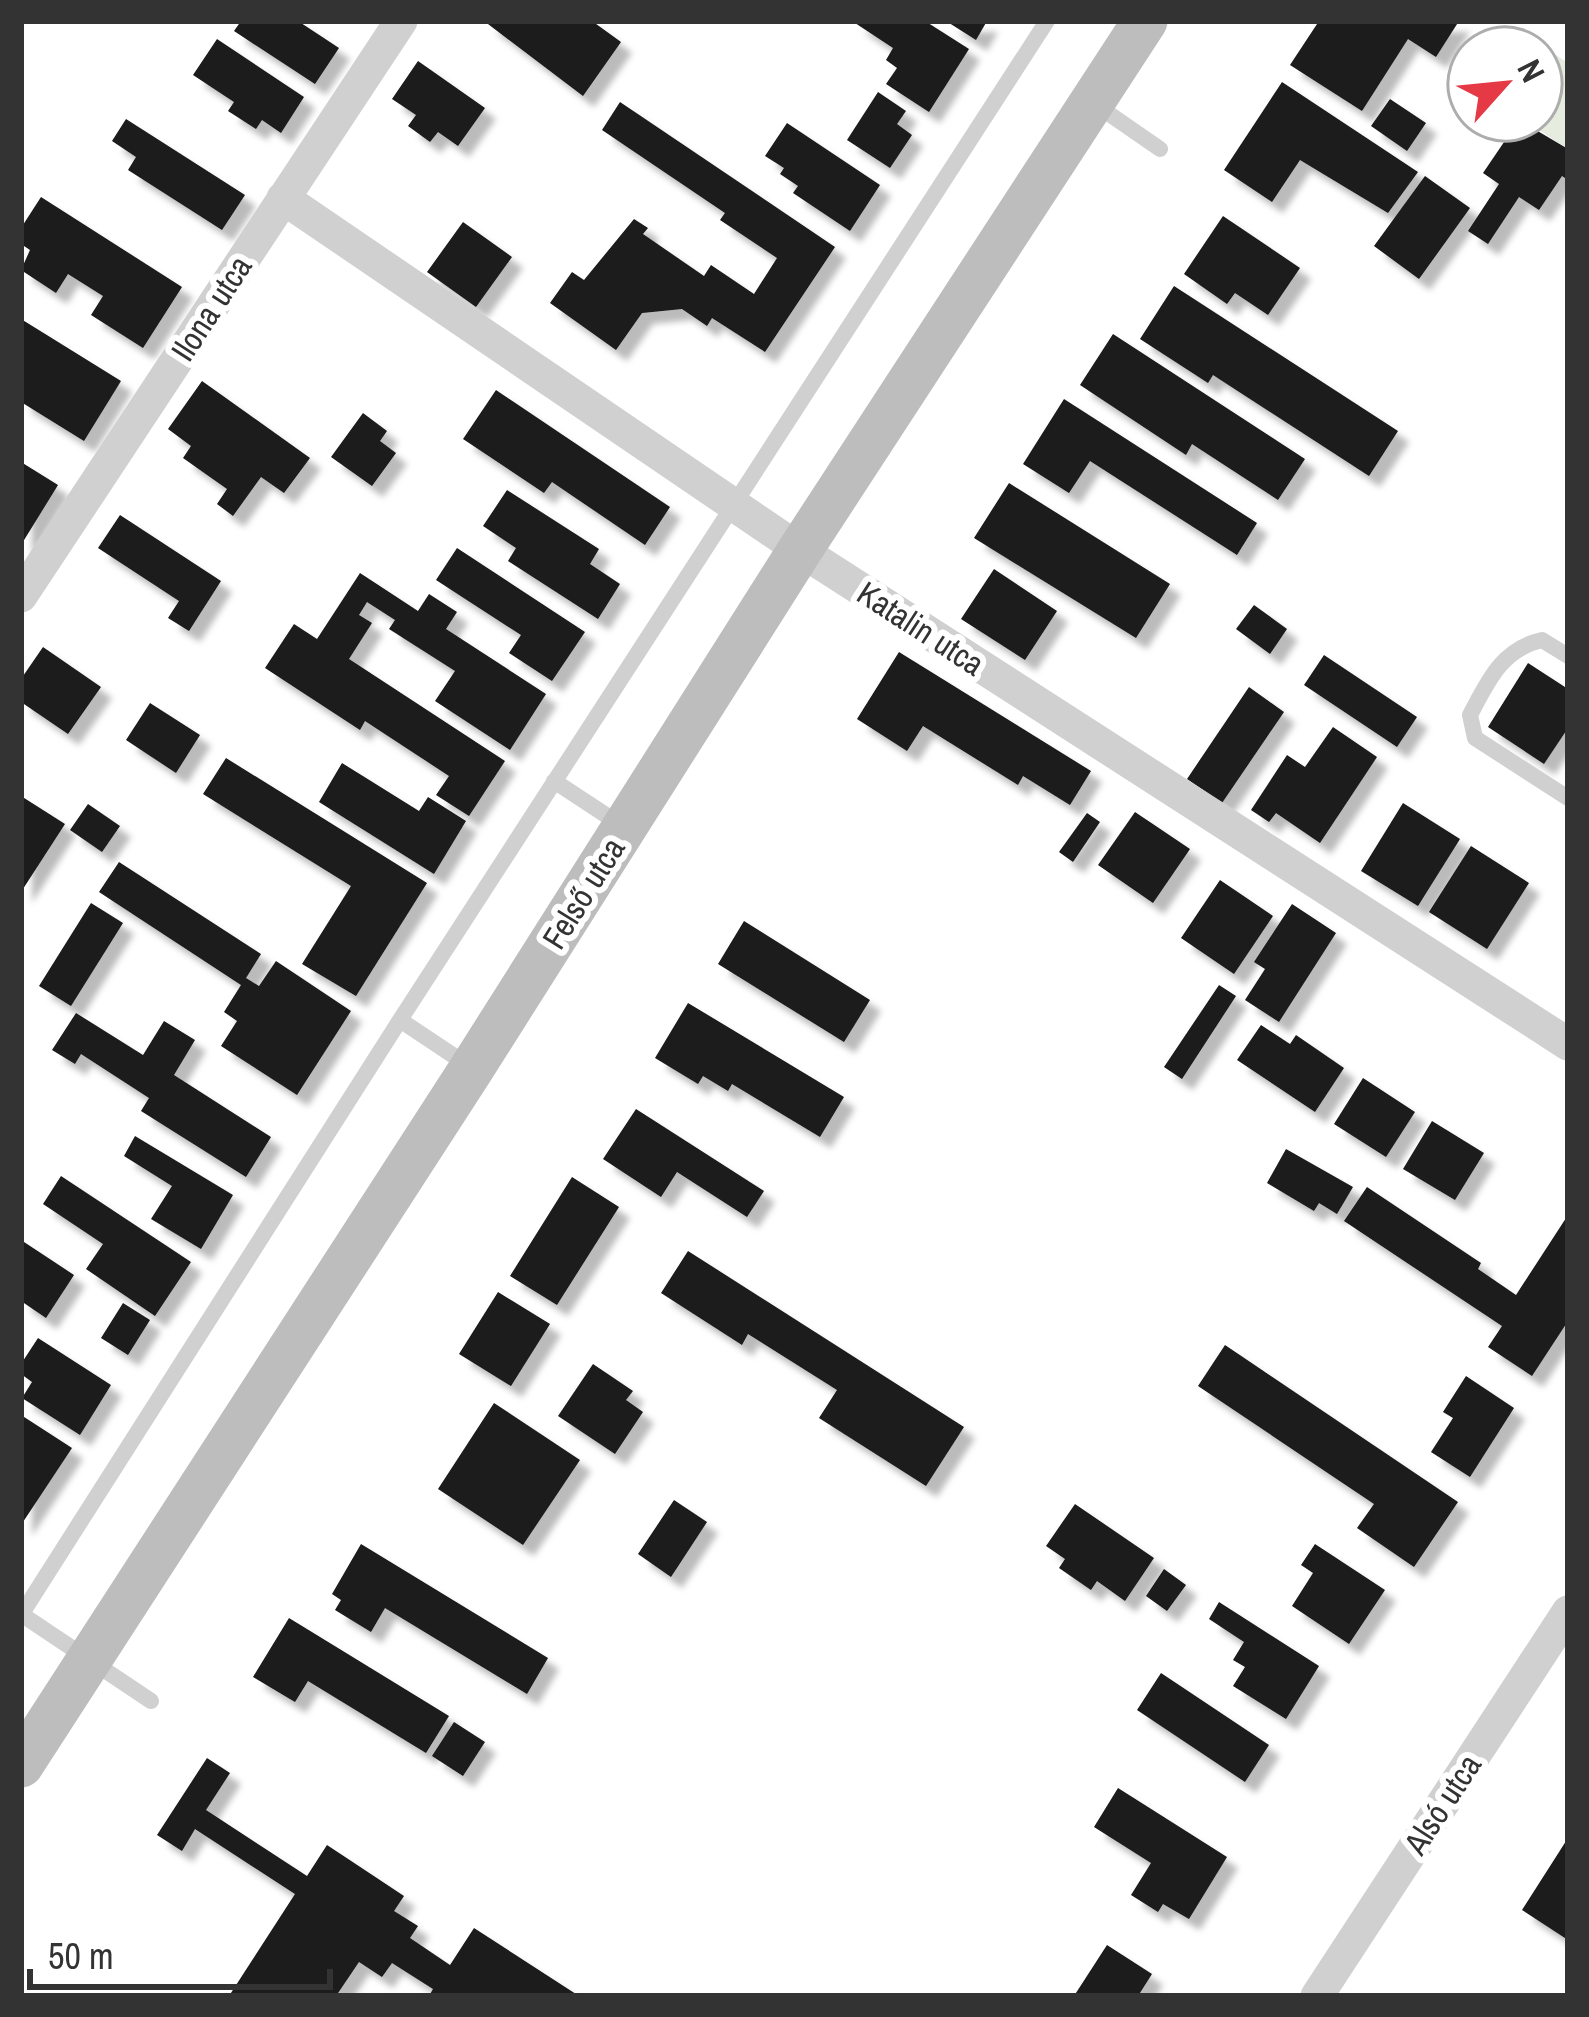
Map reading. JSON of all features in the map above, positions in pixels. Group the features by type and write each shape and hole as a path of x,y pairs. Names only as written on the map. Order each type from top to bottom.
{"street":[{"name":"Ilona utca","path":"21,596 401,21"},
{"name":"Felső utca","path":"21,1765 1145,21"},
{"name":"Katalin utca","path":"283,198 800,550 1568,1044"},
{"name":"Alsó utca","path":"1317,1996 1568,1612"}],"lane":[{"path":"151,1701 21,1614 1047,21"},
{"path":"1091,102 1160,149"},
{"path":"1568,656 1542,640 1518,645 1493,672 1470,715 1475,738 1568,798"},
{"path":"554,781 624,827"},
{"path":"400,1020 472,1068"}],"shaded area":[{"path":"1565,61 1568,63 1568,149 1560,144 1565,144"}],"building":[{"path":"241,21 298,21 339,48 315,84 234,31"},
{"path":"484,21 592,21 621,42 583,96"},
{"path":"852,21 925,21 969,49 929,112 886,84 897,68 886,60 893,48"},
{"path":"946,21 987,21 976,40"},
{"path":"1319,21 1459,21 1445,24 1445,43 1436,57 1408,39 1362,111 1290,65"},
{"path":"217,39 304,97 281,133 262,120 256,129 228,111 234,102 193,75"},
{"path":"418,61 485,108 458,146 438,132 430,142 408,126 416,115 392,99"},
{"path":"1282,82 1418,172 1388,213 1300,160 1272,202 1224,170"},
{"path":"878,92 906,111 897,124 912,135 890,168 847,140"},
{"path":"1390,99 1426,123 1407,151 1371,126"},
{"path":"620,102 835,247 765,352 712,318 707,326 682,309 642,313 616,350 550,303 572,272 584,280 634,219 648,228 643,234 704,276 711,265 754,294 777,258 720,220 725,213 602,130"},
{"path":"126,119 245,195 222,230 128,170 136,157 112,141"},
{"path":"787,123 880,185 850,231 793,193 798,186 780,174 784,168 765,156"},
{"path":"1503,144 1560,144 1568,149 1568,180 1562,176 1539,210 1519,197 1488,244 1468,231 1499,184 1483,173"},
{"path":"1425,176 1470,208 1419,279 1374,246"},
{"path":"41,197 182,287 143,348 91,315 103,296 68,274 56,293 21,270 30,250 21,244 21,228"},
{"path":"1223,216 1300,268 1268,315 1235,293 1227,304 1184,274"},
{"path":"463,222 512,257 476,307 427,272"},
{"path":"1174,286 1398,431 1369,476 1213,375 1208,383 1140,339"},
{"path":"21,319 121,381 84,441 21,402"},
{"path":"1113,334 1305,459 1278,500 1192,444 1186,455 1080,385"},
{"path":"202,381 310,458 284,493 261,477 233,516 217,504 227,489 183,458 191,446 168,429"},
{"path":"496,390 670,507 645,545 552,482 544,493 463,439"},
{"path":"1064,399 1257,523 1237,555 1090,461 1069,493 1023,464"},
{"path":"363,413 387,431 380,441 396,453 372,486 331,457"},
{"path":"21,462 58,485 21,545"},
{"path":"1009,483 1170,584 1136,638 974,538"},
{"path":"507,490 599,549 590,564 620,584 598,619 508,561 516,548 483,526"},
{"path":"120,515 221,581 189,631 168,618 179,601 98,548"},
{"path":"457,548 585,632 552,681 509,653 521,635 436,580"},
{"path":"994,569 1057,611 1025,660 961,619"},
{"path":"360,573 418,611 429,594 457,612 446,629 546,694 510,750 435,701 455,671 389,629 395,620 367,602 359,615 372,623 349,659 505,761 469,816 436,795 449,776 365,721 360,730 265,668 294,624 317,639"},
{"path":"1254,605 1287,629 1270,654 1236,629"},
{"path":"43,647 101,687 68,734 21,702 21,679"},
{"path":"899,652 1091,771 1070,805 1023,776 1018,785 923,726 907,751 857,719"},
{"path":"1324,655 1417,717 1397,747 1304,685"},
{"path":"1528,663 1568,689 1568,728 1544,764 1488,727"},
{"path":"1249,687 1284,712 1222,803 1187,779"},
{"path":"150,703 200,735 176,773 126,740"},
{"path":"1333,727 1377,757 1320,843 1276,813 1269,822 1251,810 1287,755 1305,767"},
{"path":"226,758 427,883 356,996 302,964 351,886 203,794"},
{"path":"342,763 419,811 428,797 466,821 434,874 319,802"},
{"path":"21,796 65,824 21,892"},
{"path":"1403,803 1460,839 1418,906 1361,871"},
{"path":"88,804 120,826 102,852 70,830"},
{"path":"1135,812 1190,849 1153,903 1098,865"},
{"path":"1087,813 1100,822 1073,862 1059,852"},
{"path":"1471,846 1529,883 1487,949 1429,912"},
{"path":"119,862 261,954 246,978 259,986 276,961 351,1011 297,1095 221,1046 237,1021 224,1012 241,985 99,892"},
{"path":"1220,880 1273,916 1234,974 1181,938"},
{"path":"91,903 123,923 71,1006 39,986"},
{"path":"1292,904 1336,933 1279,1022 1245,1000 1265,969 1254,962"},
{"path":"744,921 870,1000 844,1042 718,964"},
{"path":"1219,985 1236,996 1182,1079 1164,1067"},
{"path":"688,1003 844,1097 820,1137 732,1084 728,1091 703,1076 698,1084 655,1058"},
{"path":"76,1013 143,1055 164,1021 195,1040 174,1075 271,1137 246,1177 141,1111 149,1098 81,1054 75,1064 52,1050"},
{"path":"1261,1025 1290,1044 1296,1035 1344,1068 1315,1112 1237,1060"},
{"path":"1363,1078 1415,1112 1386,1157 1334,1124"},
{"path":"636,1109 764,1191 747,1217 677,1172 661,1197 603,1159"},
{"path":"1432,1121 1484,1153 1455,1200 1403,1169"},
{"path":"135,1136 233,1195 201,1249 151,1219 172,1186 124,1156"},
{"path":"1286,1149 1353,1187 1337,1214 1319,1203 1314,1211 1267,1183"},
{"path":"61,1176 191,1262 155,1316 86,1269 103,1244 43,1204"},
{"path":"572,1177 619,1207 557,1305 510,1276"},
{"path":"1367,1187 1481,1263 1478,1269 1516,1295 1568,1215 1568,1321 1532,1376 1488,1347 1502,1326 1344,1221"},
{"path":"21,1240 74,1275 46,1318 21,1301"},
{"path":"688,1251 964,1427 926,1486 819,1418 837,1390 748,1334 742,1345 661,1293"},
{"path":"498,1292 550,1324 511,1386 459,1354"},
{"path":"123,1303 150,1320 128,1355 101,1338"},
{"path":"38,1338 111,1385 80,1435 22,1398 32,1382 21,1374 21,1364"},
{"path":"1225,1345 1458,1502 1414,1567 1357,1528 1374,1504 1198,1386"},
{"path":"593,1364 633,1391 626,1400 643,1412 615,1454 558,1416"},
{"path":"1466,1376 1514,1408 1470,1477 1431,1452 1453,1418 1443,1412"},
{"path":"494,1403 580,1460 523,1545 438,1489"},
{"path":"21,1415 72,1448 21,1525"},
{"path":"674,1500 707,1522 671,1577 638,1554"},
{"path":"1075,1504 1154,1558 1125,1601 1097,1581 1091,1590 1059,1568 1065,1559 1046,1546"},
{"path":"361,1544 548,1658 527,1694 385,1608 371,1632 335,1610 341,1600 332,1594"},
{"path":"1315,1544 1385,1590 1349,1644 1292,1606 1313,1573 1301,1565"},
{"path":"1164,1569 1186,1585 1167,1611 1146,1596"},
{"path":"1219,1602 1319,1666 1286,1719 1233,1686 1245,1667 1233,1660 1244,1642 1209,1619"},
{"path":"289,1618 449,1716 426,1753 308,1681 295,1702 253,1677"},
{"path":"1161,1673 1269,1745 1245,1782 1137,1710"},
{"path":"454,1722 485,1742 463,1776 432,1756"},
{"path":"207,1758 230,1773 206,1810 307,1876 327,1845 404,1896 394,1911 418,1926 410,1938 450,1965 474,1928 579,1996 429,1996 433,1989 392,1963 382,1977 359,1962 336,1996 229,1996 295,1894 195,1829 182,1851 157,1835"},
{"path":"1118,1788 1227,1857 1189,1919 1163,1904 1158,1912 1131,1895 1151,1863 1094,1827"},
{"path":"1568,1838 1568,1940 1522,1910"},
{"path":"1107,1945 1152,1974 1138,1996 1074,1996"}]}
